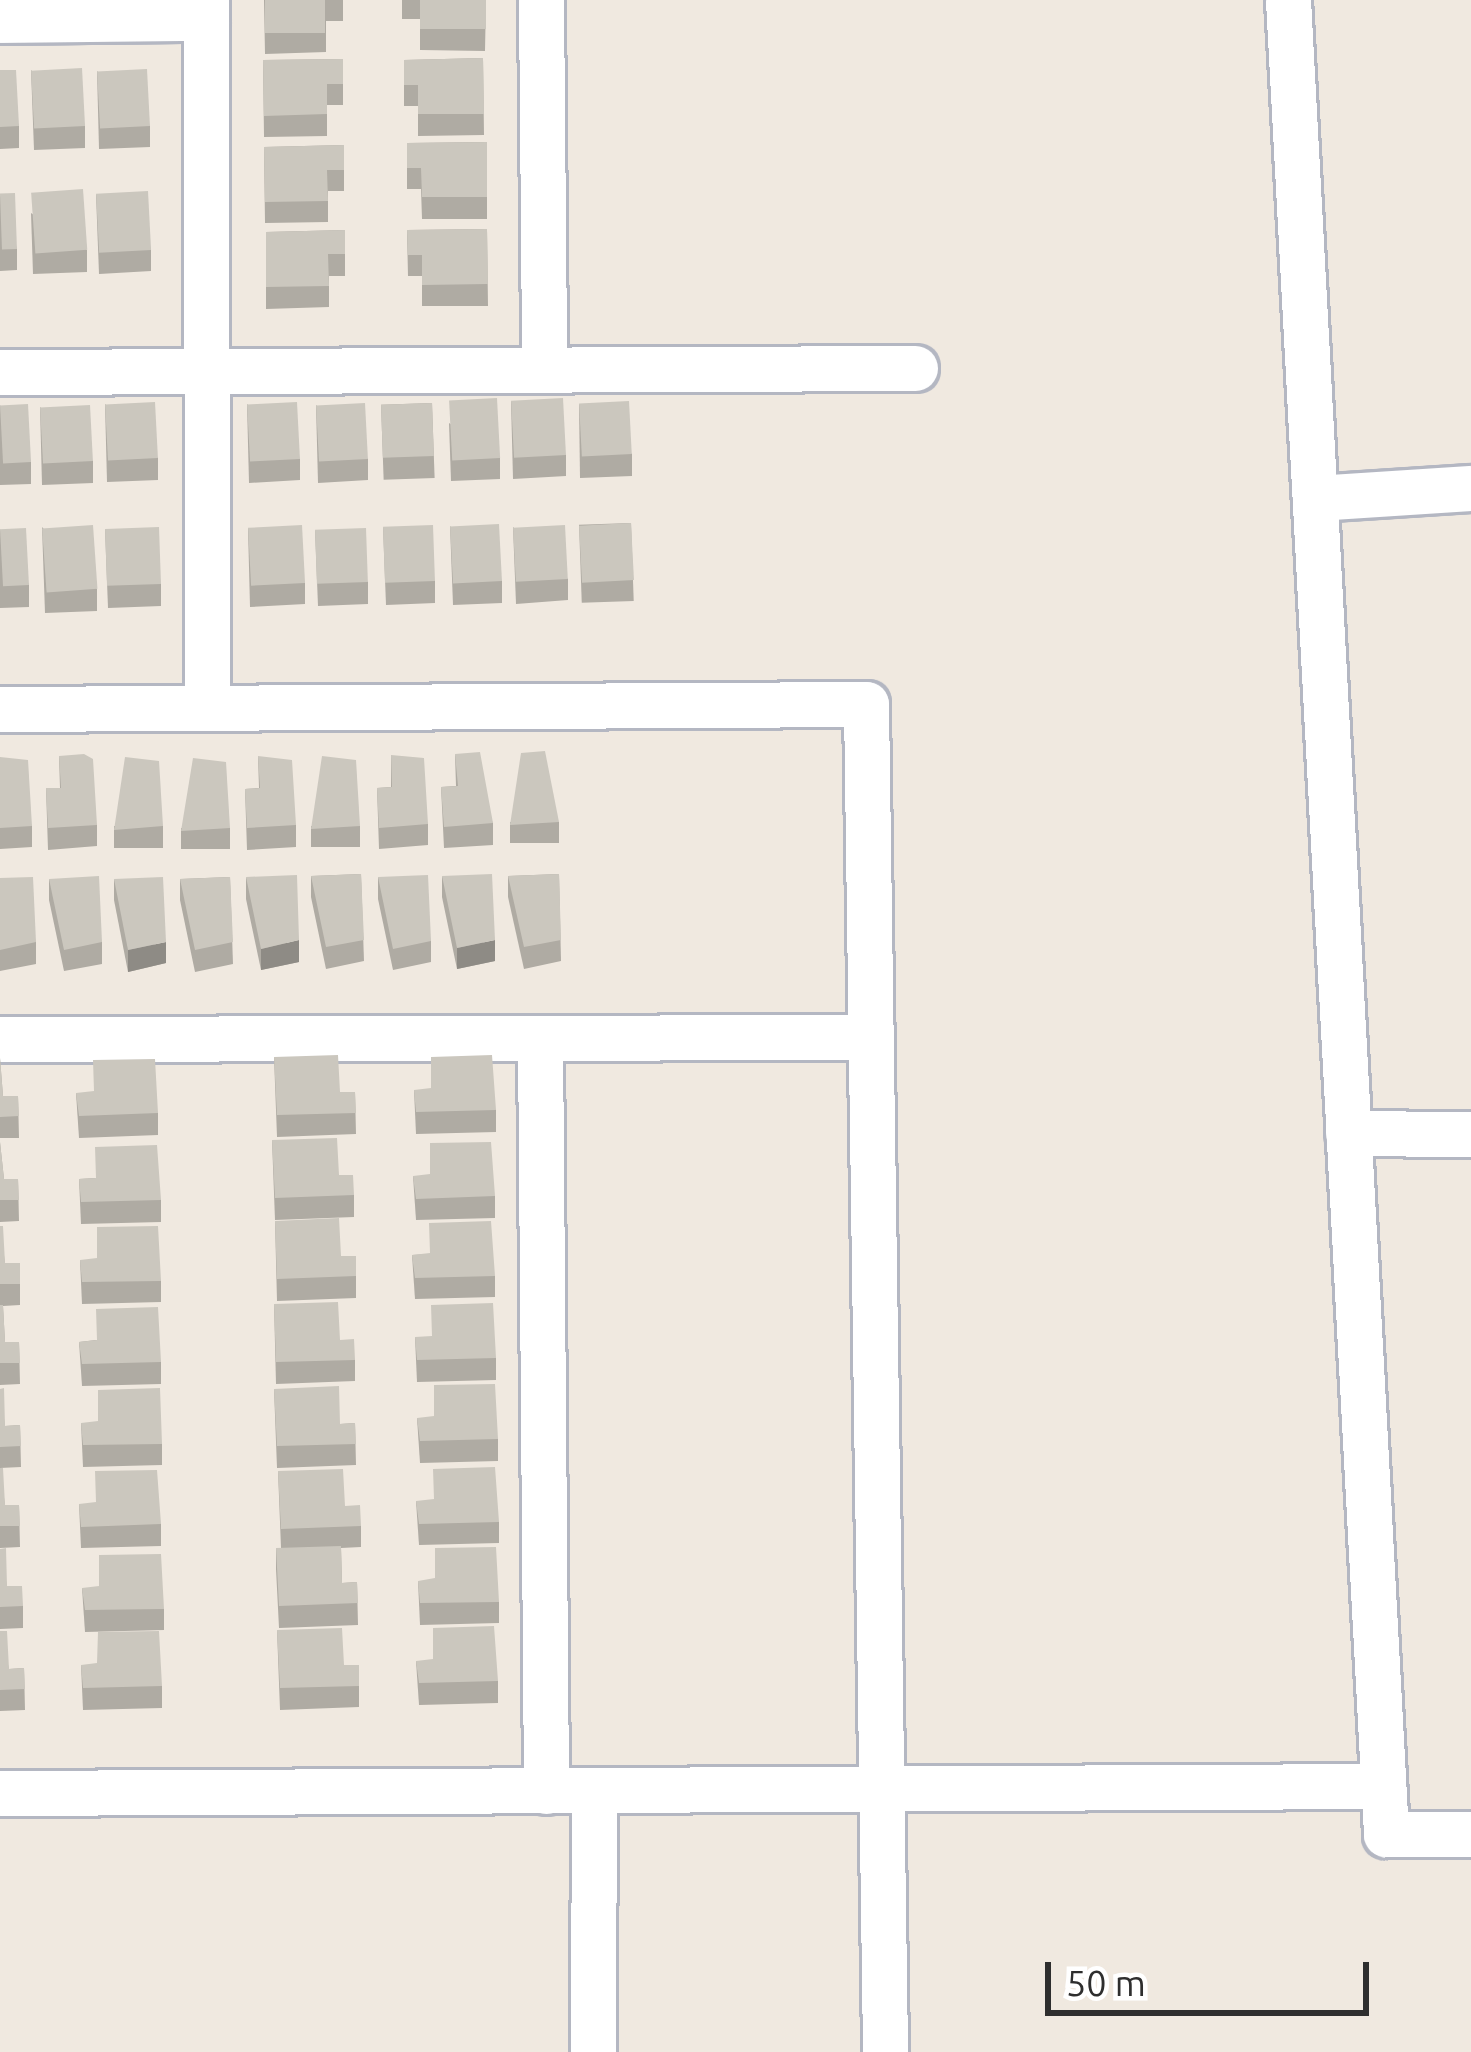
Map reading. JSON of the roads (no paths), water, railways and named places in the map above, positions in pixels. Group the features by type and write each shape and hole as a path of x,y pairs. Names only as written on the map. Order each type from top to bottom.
{"street":[{"path":"541,0 544,365"},
{"path":"1288,0 1386,1834 1471,1834"},
{"path":"0,20 206,9 207,708"},
{"path":"0,372 544,365 915,368"},
{"path":"1315,498 1471,488"},
{"path":"0,709 866,704 885,2052"},
{"path":"541,1037 546,1791"},
{"path":"0,1039 870,1037"},
{"path":"1348,1133 1471,1134"},
{"path":"0,1793 1383,1786"},
{"path":"593,2052 594,1790"}]}
